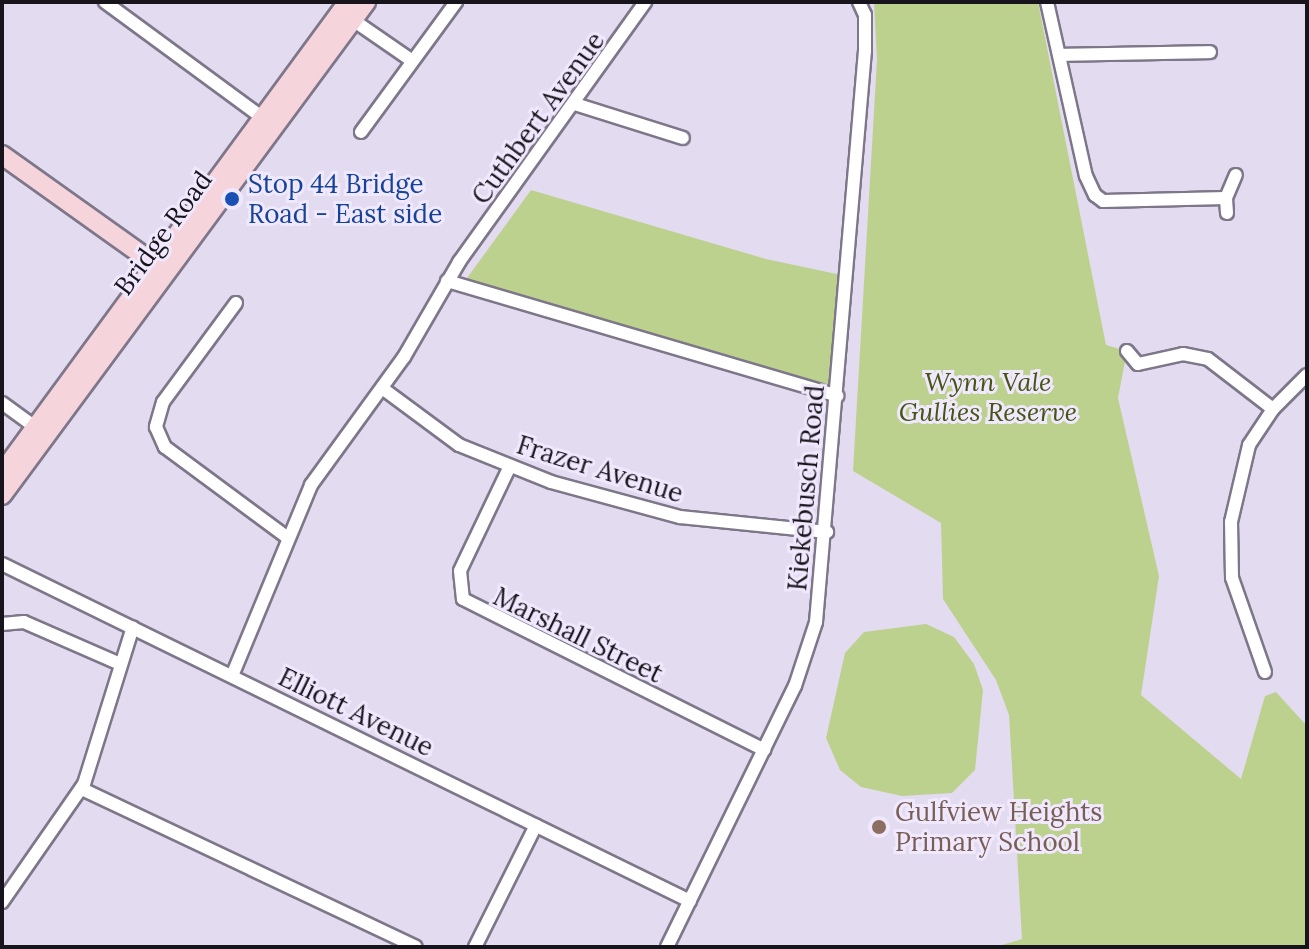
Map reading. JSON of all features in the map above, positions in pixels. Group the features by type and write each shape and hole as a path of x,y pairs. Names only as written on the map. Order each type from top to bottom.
{"main road":[{"name":"Bridge Road","path":"2,495 40,431 160,268 351,11 366,2"},
{"path":"2,155 160,268"},
{"name":"Bridge Road","path":"2,473 40,431"}],"street":[{"path":"105,2 268,122"},
{"path":"361,132 456,2"},
{"name":"Cuthbert Avenue","path":"232,676 288,538 321,470 382,388 447,281 645,2"},
{"name":"Kiekebusch Road","path":"667,947 764,750 808,652 827,532 865,51 865,15 859,2"},
{"path":"1047,2 1086,176 1095,195 1103,201 1226,198"},
{"path":"351,11 411,60"},
{"path":"1060,55 1210,52"},
{"path":"575,104 683,138"},
{"path":"1227,213 1226,198 1236,175"},
{"path":"447,281 837,396"},
{"path":"236,303 163,402 156,427 165,447 288,538"},
{"path":"1127,351 1138,364 1183,354 1208,359 1273,409"},
{"path":"1265,672 1232,578 1231,522 1249,445 1273,409 1307,375"},
{"name":"Frazer Avenue","path":"382,388 459,445 510,466 680,517 827,532"},
{"path":"2,403 40,431"},
{"name":"Marshall Street","path":"510,466 460,571 463,599 764,750"},
{"name":"Elliott Avenue","path":"2,564 690,901"},
{"path":"2,624 24,622 120,664"},
{"path":"2,902 82,789 133,627"},
{"path":"82,789 416,947"},
{"path":"475,947 536,825"}],"green space":[{"name":"Wynn Vale Gullies Reserve","path":"874,2 1038,2 1106,345 1127,351 1118,398 1159,576 1141,695 1241,779 1265,696 1276,692 1307,726 1307,947 995,947 1022,939 1009,715 996,680 943,599 941,523 853,471 877,60"},
{"path":"531,190 766,259 846,276 837,396 462,285"},
{"path":"926,624 954,637 974,664 983,690 975,770 952,793 902,796 861,787 840,770 826,738 845,653 864,632"}],"place":[{"name":"Stop 44 Bridge Road - East side","path":"232,199"},
{"name":"Gulfview Heights Primary School","path":"879,827"}]}
